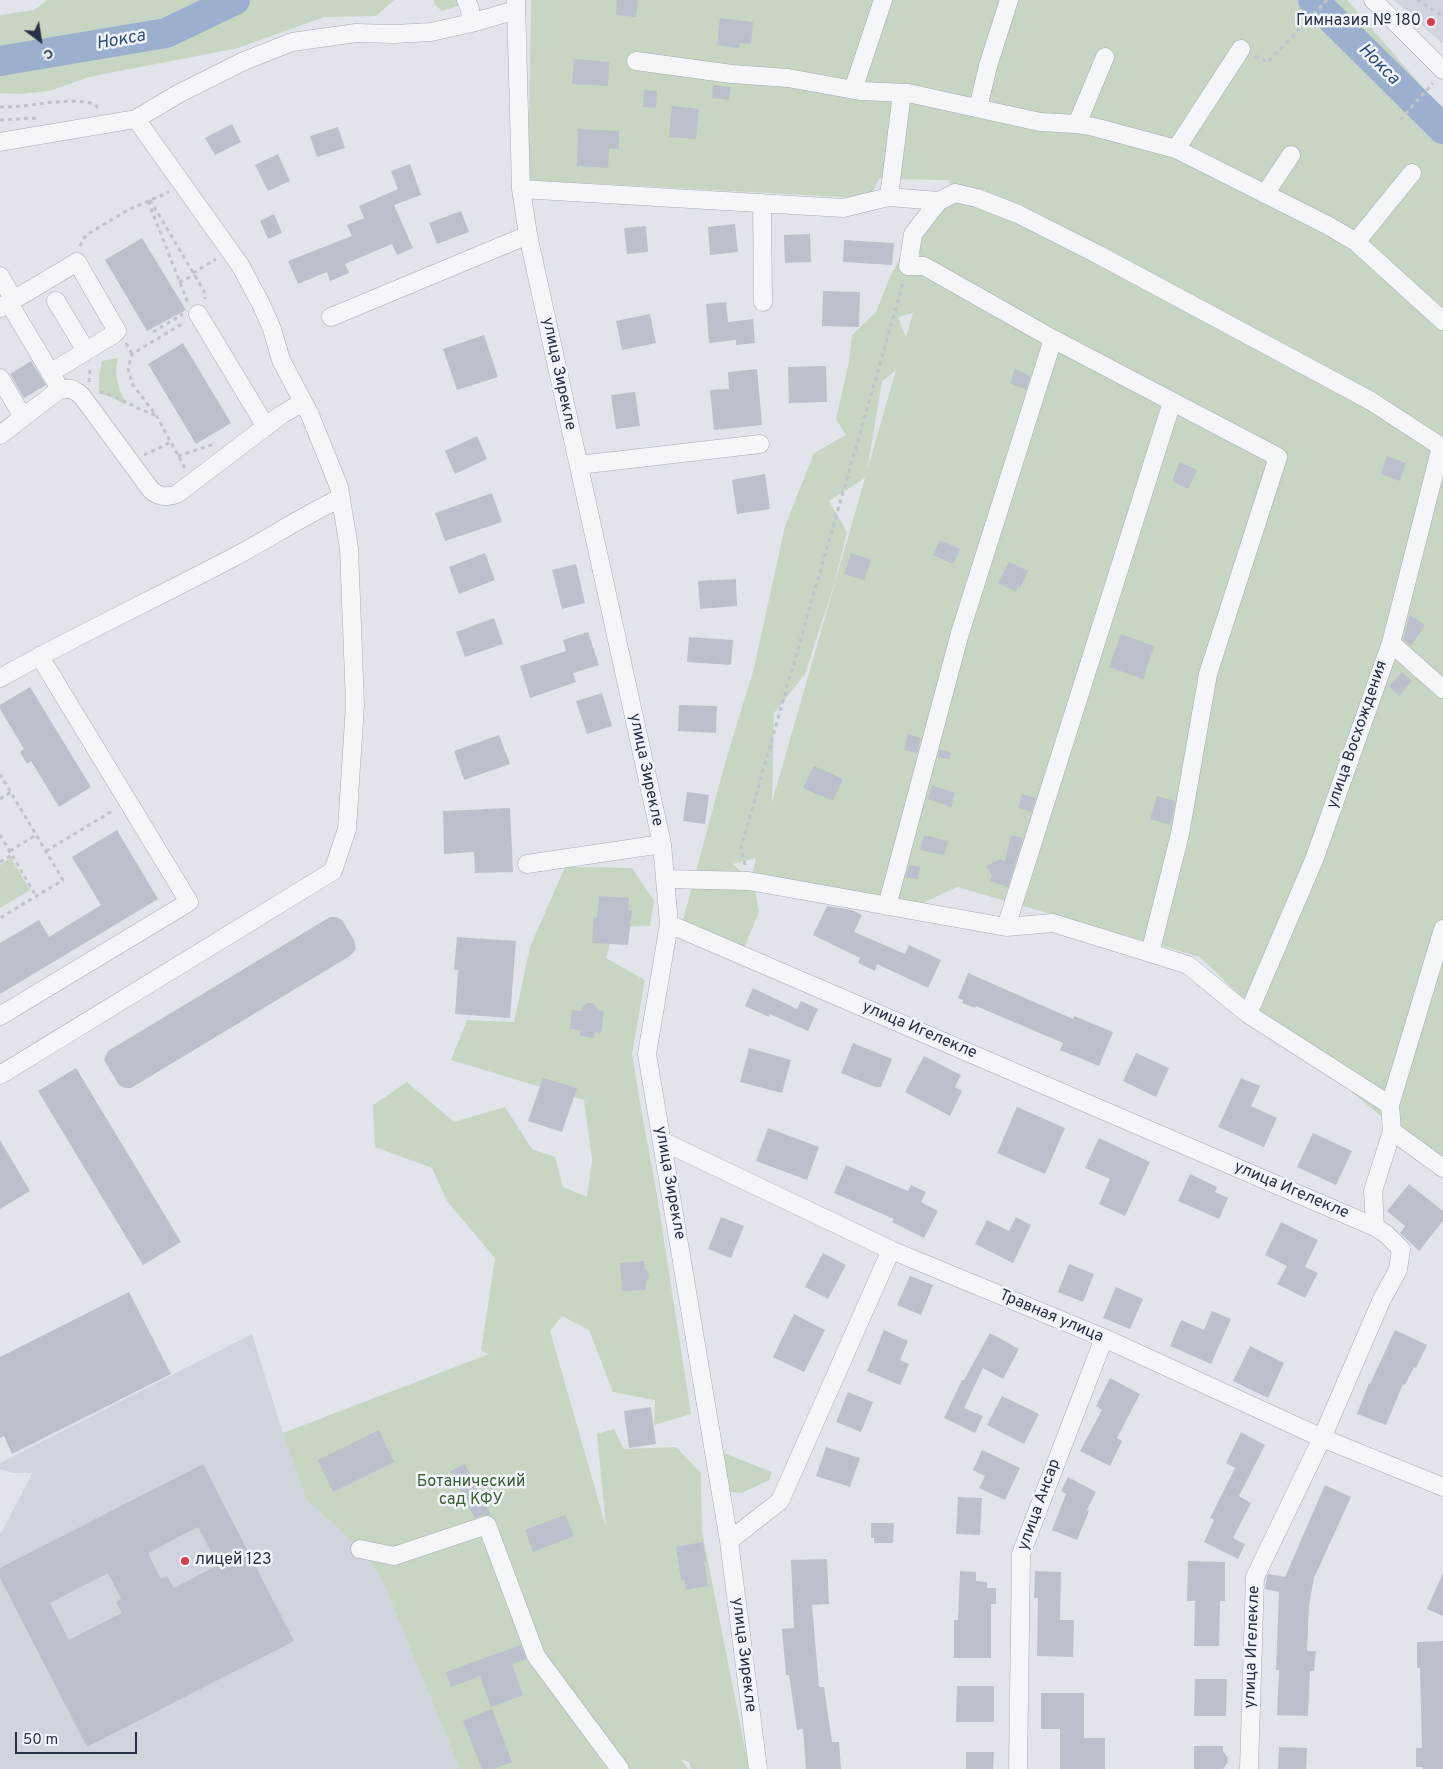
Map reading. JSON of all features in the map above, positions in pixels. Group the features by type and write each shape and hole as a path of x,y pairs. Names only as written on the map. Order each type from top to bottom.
{"street":[{"path":"466,0 470,9 471,23"},
{"path":"853,90 883,0"},
{"path":"978,108 988,66 1010,0"},
{"path":"1373,0 1443,70"},
{"path":"0,142 136,119 178,94 244,61 292,42 356,33 394,34 431,32 471,23 516,5"},
{"name":"улица Зирекле","path":"516,5 521,189 528,235 662,844 669,924 646,1054 729,1541 758,1769"},
{"path":"1176,149 1241,49"},
{"path":"1077,124 1105,57"},
{"path":"636,61 732,74 788,78 853,90 902,93 1040,122 1077,124 1176,149 1329,226 1356,242 1440,312"},
{"path":"890,197 902,93"},
{"path":"0,1075 333,871 347,829 356,705 349,548 339,487 307,409 282,360 272,329 250,282 240,265 136,119"},
{"path":"1265,194 1291,155"},
{"path":"1356,242 1412,172"},
{"path":"521,189 843,208 890,197 939,201"},
{"path":"1150,953 1180,834 1208,674 1278,456 1053,339 924,266 908,266 913,234 939,201 955,192 977,198 1018,214 1100,255 1371,401 1442,448"},
{"path":"762,203 763,302"},
{"path":"331,317 528,235"},
{"path":"8,304 77,262 117,330 114,334 50,373"},
{"path":"0,276 8,304 50,373 66,389 80,395 151,490 159,496 172,496 266,427 307,409"},
{"path":"56,301 86,351"},
{"path":"195,311 266,427"},
{"path":"887,906 960,633 1053,339"},
{"path":"0,378 23,417"},
{"path":"0,435 23,417 66,389"},
{"path":"1006,927 1172,402"},
{"path":"578,466 760,444"},
{"name":"улица Восхождения","path":"1248,1014 1314,860 1390,643 1442,448"},
{"path":"0,678 41,655 236,556 316,509 341,498"},
{"path":"1390,643 1443,689"},
{"path":"0,1016 189,902 108,770 41,655"},
{"path":"526,864 662,844"},
{"path":"665,879 749,881 1006,927 1053,923 1150,953 1188,965 1248,1014 1390,1105"},
{"name":"улица Игелекле","path":"669,924 1375,1227 1386,1234 1400,1249 1398,1270 1382,1299 1322,1438 1255,1577 1249,1769"},
{"path":"1375,1227 1373,1191 1392,1131 1390,1105 1443,929"},
{"path":"1392,1131 1443,1168"},
{"name":"Травная улица","path":"662,1141 891,1250 1104,1338 1322,1438 1443,1487"},
{"path":"729,1541 780,1501 891,1250"},
{"name":"улица Ансар","path":"1018,1769 1021,1554 1104,1338"},
{"path":"360,1549 394,1556 487,1525 536,1656 620,1769"}],"path":[{"path":"1241,49 1268,62 1327,0"},
{"path":"1417,0 1443,16"},
{"path":"1400,120 1431,86"},
{"path":"0,107 18,108 64,102 90,103 101,111 111,114 112,124"},
{"path":"79,251 86,235 128,210 170,192"},
{"path":"149,201 206,294 195,311 132,354 128,369 133,385 156,415 192,482"},
{"path":"149,201 188,304 195,311"},
{"path":"179,282 217,258"},
{"path":"749,881 741,846 908,266"},
{"path":"153,332 195,311"},
{"path":"66,389 86,389 104,393 142,411 156,415"},
{"path":"130,462 171,442"},
{"path":"0,774 63,880 0,918"},
{"path":"0,799 11,792"},
{"path":"46,851 114,810"},
{"path":"0,835 36,896"},
{"path":"0,862 36,835"}],"shaded area":[{"name":"Гимназия № 180","path":"1394,0 1443,0 1443,44"},
{"name":"лицей 123","path":"252,1334 306,1499 360,1549 379,1573 460,1769 0,1769 0,1533 32,1473 12,1473 0,1469 0,1463"}],"green space":[{"path":"47,0 394,0 376,16 324,17 238,48 89,77 49,91 19,94 0,93 0,15 34,10"},
{"path":"434,0 461,0 462,5 442,11 435,5"},
{"path":"531,0 1347,0 1443,111 1443,1165 1383,1118 1257,1012 1200,957 957,887 914,907 752,874 756,858 733,864 754,885 759,912 744,948 682,924 725,763 754,668 785,526 814,453 846,435 836,419 849,361 852,335 876,312 890,277 906,247 926,266 918,252 935,192 948,192 950,180 879,179 872,193 861,198 528,180","holes":["913,313 906,337 898,317","896,370 867,471 882,381","865,478 772,802 774,713 805,674 834,585 847,532 829,501"]},
{"path":"118,358 116,370 118,382 127,405 99,393 99,375 102,361"},
{"path":"11,858 30,890 0,908 0,865"},
{"name":"Ботанический сад КФУ","path":"565,867 632,868 654,901 650,926 615,927 606,958 645,980 632,1054 657,1195 691,1414 654,1425 655,1400 613,1392 589,1330 562,1316 550,1331 606,1527 597,1434 614,1429 624,1449 676,1447 701,1473 702,1531 749,1769 691,1769 689,1762 681,1759 688,1769 460,1769 379,1573 360,1549 306,1499 283,1433 489,1354 481,1351 495,1258 447,1201 432,1168 375,1147 373,1105 407,1082 454,1122 505,1107 532,1149 555,1157 563,1187 587,1197 592,1160 584,1100 451,1060 467,1020 514,1022 530,947"},
{"path":"721,1452 772,1472 769,1480 742,1493 722,1491"}],"building":[{"path":"617,0 638,0 636,17 616,15"},
{"path":"720,18 753,22 751,44 740,43 739,48 717,45"},
{"path":"574,59 609,62 608,86 572,84"},
{"path":"713,85 731,87 729,100 712,98"},
{"path":"644,90 657,91 656,108 643,107"},
{"path":"672,106 699,109 696,139 669,137"},
{"path":"232,124 241,142 215,155 205,138"},
{"path":"338,127 345,148 317,157 310,136"},
{"path":"578,129 619,131 619,149 609,149 608,168 577,166"},
{"path":"278,154 290,181 268,191 255,165"},
{"path":"410,164 421,195 394,205 413,248 397,255 392,244 345,264 349,273 330,281 327,272 298,284 288,261 352,236 347,225 364,218 359,206 398,189 391,171"},
{"path":"461,211 469,232 437,244 429,223"},
{"path":"274,214 282,233 268,239 260,221"},
{"path":"735,224 738,252 710,255 708,227"},
{"path":"646,226 648,252 627,254 624,228"},
{"path":"810,234 811,262 785,263 784,235"},
{"path":"142,238 186,310 147,331 105,260"},
{"path":"844,240 894,243 892,265 843,262"},
{"path":"823,291 860,292 859,327 822,326"},
{"path":"726,302 728,322 753,319 755,343 736,345 736,340 709,343 706,304"},
{"path":"650,314 656,343 622,350 616,321"},
{"path":"484,335 498,377 457,390 443,349"},
{"path":"183,343 231,423 196,444 148,364"},
{"path":"31,361 46,385 24,398 10,374"},
{"path":"826,366 827,402 789,403 788,367"},
{"path":"757,369 762,425 714,430 710,390 729,389 728,372"},
{"path":"1015,369 1030,376 1026,390 1010,383"},
{"path":"635,392 640,426 616,429 611,395"},
{"path":"477,436 487,459 455,474 445,451"},
{"path":"1387,456 1406,463 1400,481 1381,474"},
{"path":"1180,462 1197,470 1188,489 1172,481"},
{"path":"765,474 770,509 737,514 732,480"},
{"path":"492,493 502,522 445,541 435,513"},
{"path":"940,540 960,549 953,564 933,555"},
{"path":"485,553 495,580 459,594 449,567"},
{"path":"851,553 871,560 864,580 844,574"},
{"path":"1009,562 1028,571 1016,592 998,583"},
{"path":"576,564 585,603 562,609 552,570"},
{"path":"736,579 737,606 700,609 698,581"},
{"path":"1410,615 1425,625 1411,646 1403,639"},
{"path":"494,618 503,644 465,657 456,632"},
{"path":"588,632 599,665 573,673 576,682 530,698 520,666 566,651 563,640"},
{"path":"1121,634 1154,646 1143,679 1109,667"},
{"path":"689,637 733,640 731,665 687,662"},
{"path":"1402,672 1412,681 1399,696 1389,686"},
{"path":"30,687 91,787 59,807 31,761 27,764 20,752 24,749 0,709 0,705"},
{"path":"602,693 612,726 587,734 576,701"},
{"path":"679,705 717,706 716,733 678,731"},
{"path":"908,734 921,738 917,753 904,750"},
{"path":"499,735 510,764 464,780 454,751"},
{"path":"940,749 951,753 949,759 938,757"},
{"path":"814,766 843,779 833,801 803,788"},
{"path":"932,785 955,793 951,807 928,799"},
{"path":"687,792 709,795 705,824 683,821"},
{"path":"1022,794 1036,798 1031,812 1018,807"},
{"path":"1157,796 1175,801 1171,825 1150,819"},
{"path":"510,808 513,872 475,873 474,852 444,854 443,811"},
{"path":"117,830 158,899 0,994 0,943 39,920 49,937 101,905 72,857"},
{"path":"924,835 948,841 944,855 920,850"},
{"path":"1011,835 1023,838 1008,887 990,881 992,875 986,866 1000,859 1005,861"},
{"path":"909,865 920,867 918,879 906,877"},
{"path":"599,896 629,898 628,910 632,910 628,945 592,943 594,917 597,917"},
{"path":"827,906 852,910 862,915 854,932 905,954 909,945 941,960 928,988 877,964 875,971 858,963 860,958 813,935"},
{"path":"330,917 342,920 354,940 356,949 350,956 131,1088 119,1085 104,1060 108,1051"},
{"path":"457,937 516,941 510,1018 455,1014 458,970 454,970"},
{"path":"968,973 1073,1019 1074,1016 1113,1032 1099,1066 1060,1050 1063,1043 976,1006 975,1008 962,1003 963,1000 958,998"},
{"path":"753,988 797,1009 801,1001 818,1009 808,1031 770,1014 769,1017 745,1006"},
{"path":"593,1003 597,1010 604,1011 601,1033 595,1032 594,1038 580,1036 580,1030 570,1029 572,1010 582,1011 583,1006"},
{"path":"853,1043 892,1059 881,1087 875,1087 841,1073"},
{"path":"749,1048 791,1060 782,1093 740,1082"},
{"path":"1136,1053 1169,1068 1156,1097 1123,1081"},
{"path":"924,1056 961,1075 955,1087 962,1091 950,1116 905,1092"},
{"path":"76,1068 181,1242 143,1265 38,1091"},
{"path":"543,1078 577,1088 562,1132 528,1121"},
{"path":"1241,1078 1260,1086 1251,1106 1277,1118 1264,1147 1218,1127"},
{"path":"1017,1107 1065,1128 1045,1174 997,1153"},
{"path":"768,1128 819,1147 807,1180 756,1161"},
{"path":"1313,1133 1352,1151 1336,1185 1297,1167"},
{"path":"1099,1138 1150,1162 1125,1216 1099,1204 1110,1179 1085,1168"},
{"path":"0,1140 30,1191 0,1209"},
{"path":"846,1165 908,1191 911,1185 926,1192 921,1202 938,1211 924,1238 892,1222 894,1219 834,1193"},
{"path":"1190,1174 1217,1187 1215,1192 1228,1198 1219,1219 1178,1201"},
{"path":"1409,1184 1443,1211 1443,1221 1419,1251 1400,1233 1405,1226 1387,1211"},
{"path":"721,1217 744,1226 731,1258 708,1249"},
{"path":"1016,1217 1031,1225 1013,1263 975,1244 987,1220 1009,1231"},
{"path":"1281,1222 1318,1240 1305,1267 1318,1273 1305,1298 1277,1284 1287,1266 1265,1255"},
{"path":"823,1253 846,1265 828,1299 805,1287"},
{"path":"644,1261 649,1278 646,1282 646,1290 622,1291 620,1263"},
{"path":"1069,1264 1094,1274 1083,1302 1058,1292"},
{"path":"910,1276 933,1285 921,1315 897,1305"},
{"path":"1116,1287 1143,1299 1130,1329 1103,1318"},
{"path":"129,1292 171,1374 12,1454 4,1436 0,1438 0,1357"},
{"path":"1212,1311 1231,1319 1211,1364 1170,1346 1181,1320 1204,1330"},
{"path":"794,1314 825,1330 804,1372 773,1357"},
{"path":"884,1330 908,1341 900,1360 909,1364 900,1385 867,1371"},
{"path":"1395,1330 1427,1345 1416,1368 1414,1367 1405,1385 1403,1384 1386,1425 1357,1414 1369,1383"},
{"path":"990,1333 1019,1349 1003,1379 983,1368 964,1408 983,1416 975,1433 944,1418 962,1380 964,1380"},
{"path":"1250,1346 1284,1363 1268,1398 1233,1381"},
{"path":"1110,1378 1140,1394 1117,1438 1122,1441 1110,1466 1080,1451 1102,1410 1096,1406"},
{"path":"848,1392 873,1402 861,1432 836,1422"},
{"path":"1002,1396 1039,1414 1024,1444 987,1425"},
{"path":"651,1407 656,1444 629,1448 624,1411"},
{"path":"379,1430 394,1462 333,1492 318,1460"},
{"path":"1241,1432 1265,1445 1239,1496 1251,1503 1233,1538 1245,1544 1238,1559 1204,1542 1214,1520 1210,1518 1235,1468 1226,1463"},
{"path":"826,1447 860,1458 850,1487 816,1476"},
{"path":"982,1450 1020,1468 1005,1500 979,1488 985,1476 973,1470"},
{"path":"203,1464 294,1641 87,1747 0,1578 0,1568","holes":["198,1527 218,1565 174,1588 167,1576 161,1579 148,1553","108,1573 121,1599 116,1602 122,1613 69,1640 50,1603"]},
{"path":"465,1464 491,1515 475,1518 450,1471"},
{"path":"1068,1477 1096,1492 1087,1510 1089,1511 1077,1540 1052,1530 1066,1494 1061,1491"},
{"path":"1325,1485 1351,1497 1314,1578 1309,1605 1307,1651 1316,1651 1314,1671 1310,1671 1308,1716 1277,1715 1279,1670 1276,1670 1279,1592 1265,1589 1267,1576 1268,1574 1285,1577"},
{"path":"958,1497 982,1498 980,1535 956,1534"},
{"path":"565,1515 574,1536 533,1552 525,1530"},
{"path":"871,1523 894,1523 893,1543 874,1543 874,1538 871,1538"},
{"path":"703,1542 708,1586 686,1590 684,1580 681,1580 676,1547"},
{"path":"827,1559 829,1604 812,1605 819,1687 824,1687 832,1742 839,1742 841,1769 806,1769 803,1729 797,1730 789,1675 786,1675 782,1629 794,1628 791,1560"},
{"path":"1188,1561 1225,1562 1225,1601 1220,1601 1219,1646 1194,1646 1195,1601 1187,1601"},
{"path":"960,1571 976,1572 976,1581 987,1582 987,1588 996,1588 996,1604 991,1604 991,1658 954,1658 954,1620 958,1620"},
{"path":"1035,1571 1061,1572 1060,1620 1074,1620 1073,1657 1037,1656 1038,1598 1034,1598"},
{"path":"1443,1573 1443,1616 1427,1609"},
{"path":"1443,1641 1443,1769 1423,1769 1423,1767 1416,1767 1416,1748 1422,1748 1420,1668 1417,1668 1417,1642"},
{"path":"521,1645 526,1659 512,1664 523,1695 491,1707 480,1676 451,1687 446,1672"},
{"path":"1195,1679 1227,1679 1226,1716 1194,1716"},
{"path":"957,1686 994,1686 994,1722 956,1722"},
{"path":"1041,1693 1084,1693 1084,1738 1105,1738 1105,1769 1060,1769 1060,1729 1041,1729"},
{"path":"492,1709 512,1762 493,1769 482,1769 463,1721"},
{"path":"1194,1746 1223,1746 1228,1762 1223,1769 1194,1769"},
{"path":"1279,1747 1307,1748 1306,1769 1278,1769"},
{"path":"966,1752 994,1752 993,1769 966,1769"}],"waterway":[{"name":"Нокса","path":"0,61 166,33 235,0"},
{"name":"Нокса","path":"1313,0 1443,129"}],"place":[{"name":"Гимназия № 180","path":"1431,22"},
{"name":"лицей 123","path":"185,1561"}]}
